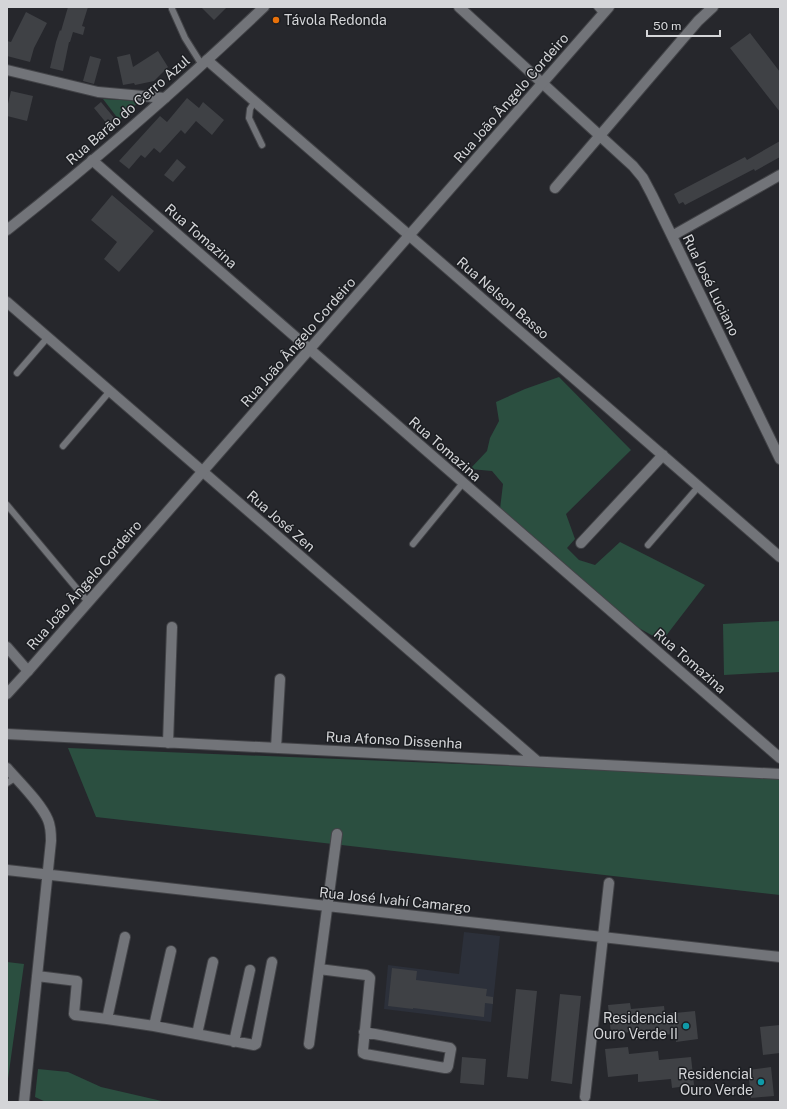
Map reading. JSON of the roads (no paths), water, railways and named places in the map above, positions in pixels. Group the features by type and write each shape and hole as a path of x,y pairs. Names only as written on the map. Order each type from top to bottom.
{"street":[{"name":"Rua José Luciano","path":"460,7 600,136 643,178 779,453"},
{"path":"555,188 698,21 713,7"},
{"name":"Rua Barão do Cerro Azul","path":"7,230 165,98 262,8"},
{"name":"Rua João Ângelo Cordeiro","path":"7,694 410,235 542,83 603,9"},
{"name":"Rua Nelson Basso","path":"205,62 255,101 780,557"},
{"path":"7,70 98,92 165,98"},
{"name":"Rua Tomazina","path":"92,160 780,758"},
{"path":"672,236 780,175"},
{"name":"Rua José Zen","path":"7,302 538,762"},
{"path":"581,543 663,455"},
{"path":"168,743 172,627"},
{"path":"7,647 28,671"},
{"path":"276,748 280,679"},
{"name":"Rua Afonso Dissenha","path":"7,734 780,774"},
{"path":"7,768 11,780 44,812 51,831 48,875 24,1102"},
{"path":"309,1044 337,834"},
{"name":"Rua José Ivahí Camargo","path":"7,870 780,957"},
{"path":"586,1097 609,883"},
{"path":"107,1019 125,937"},
{"path":"154,1026 171,951"},
{"path":"197,1034 213,962"},
{"path":"37,976 77,980 74,1014 154,1026 234,1042 256,1044 272,962"},
{"path":"319,969 368,976 370,978 364,1032 363,1053 445,1068 448,1066 450,1048 364,1032"},
{"path":"234,1042 250,970"}],"lane":[{"path":"172,9 185,38 205,62"},
{"path":"255,101 250,109 249,118 262,145"},
{"path":"17,373 48,338"},
{"path":"63,446 110,391"},
{"path":"413,544 464,483"},
{"path":"648,545 699,486"},
{"path":"7,505 88,602"}],"place":[{"name":"Távola Redonda","path":"276,20"},
{"name":"Residencial Ouro Verde II","path":"686,1026"},
{"name":"Residencial Ouro Verde","path":"761,1082"}]}
